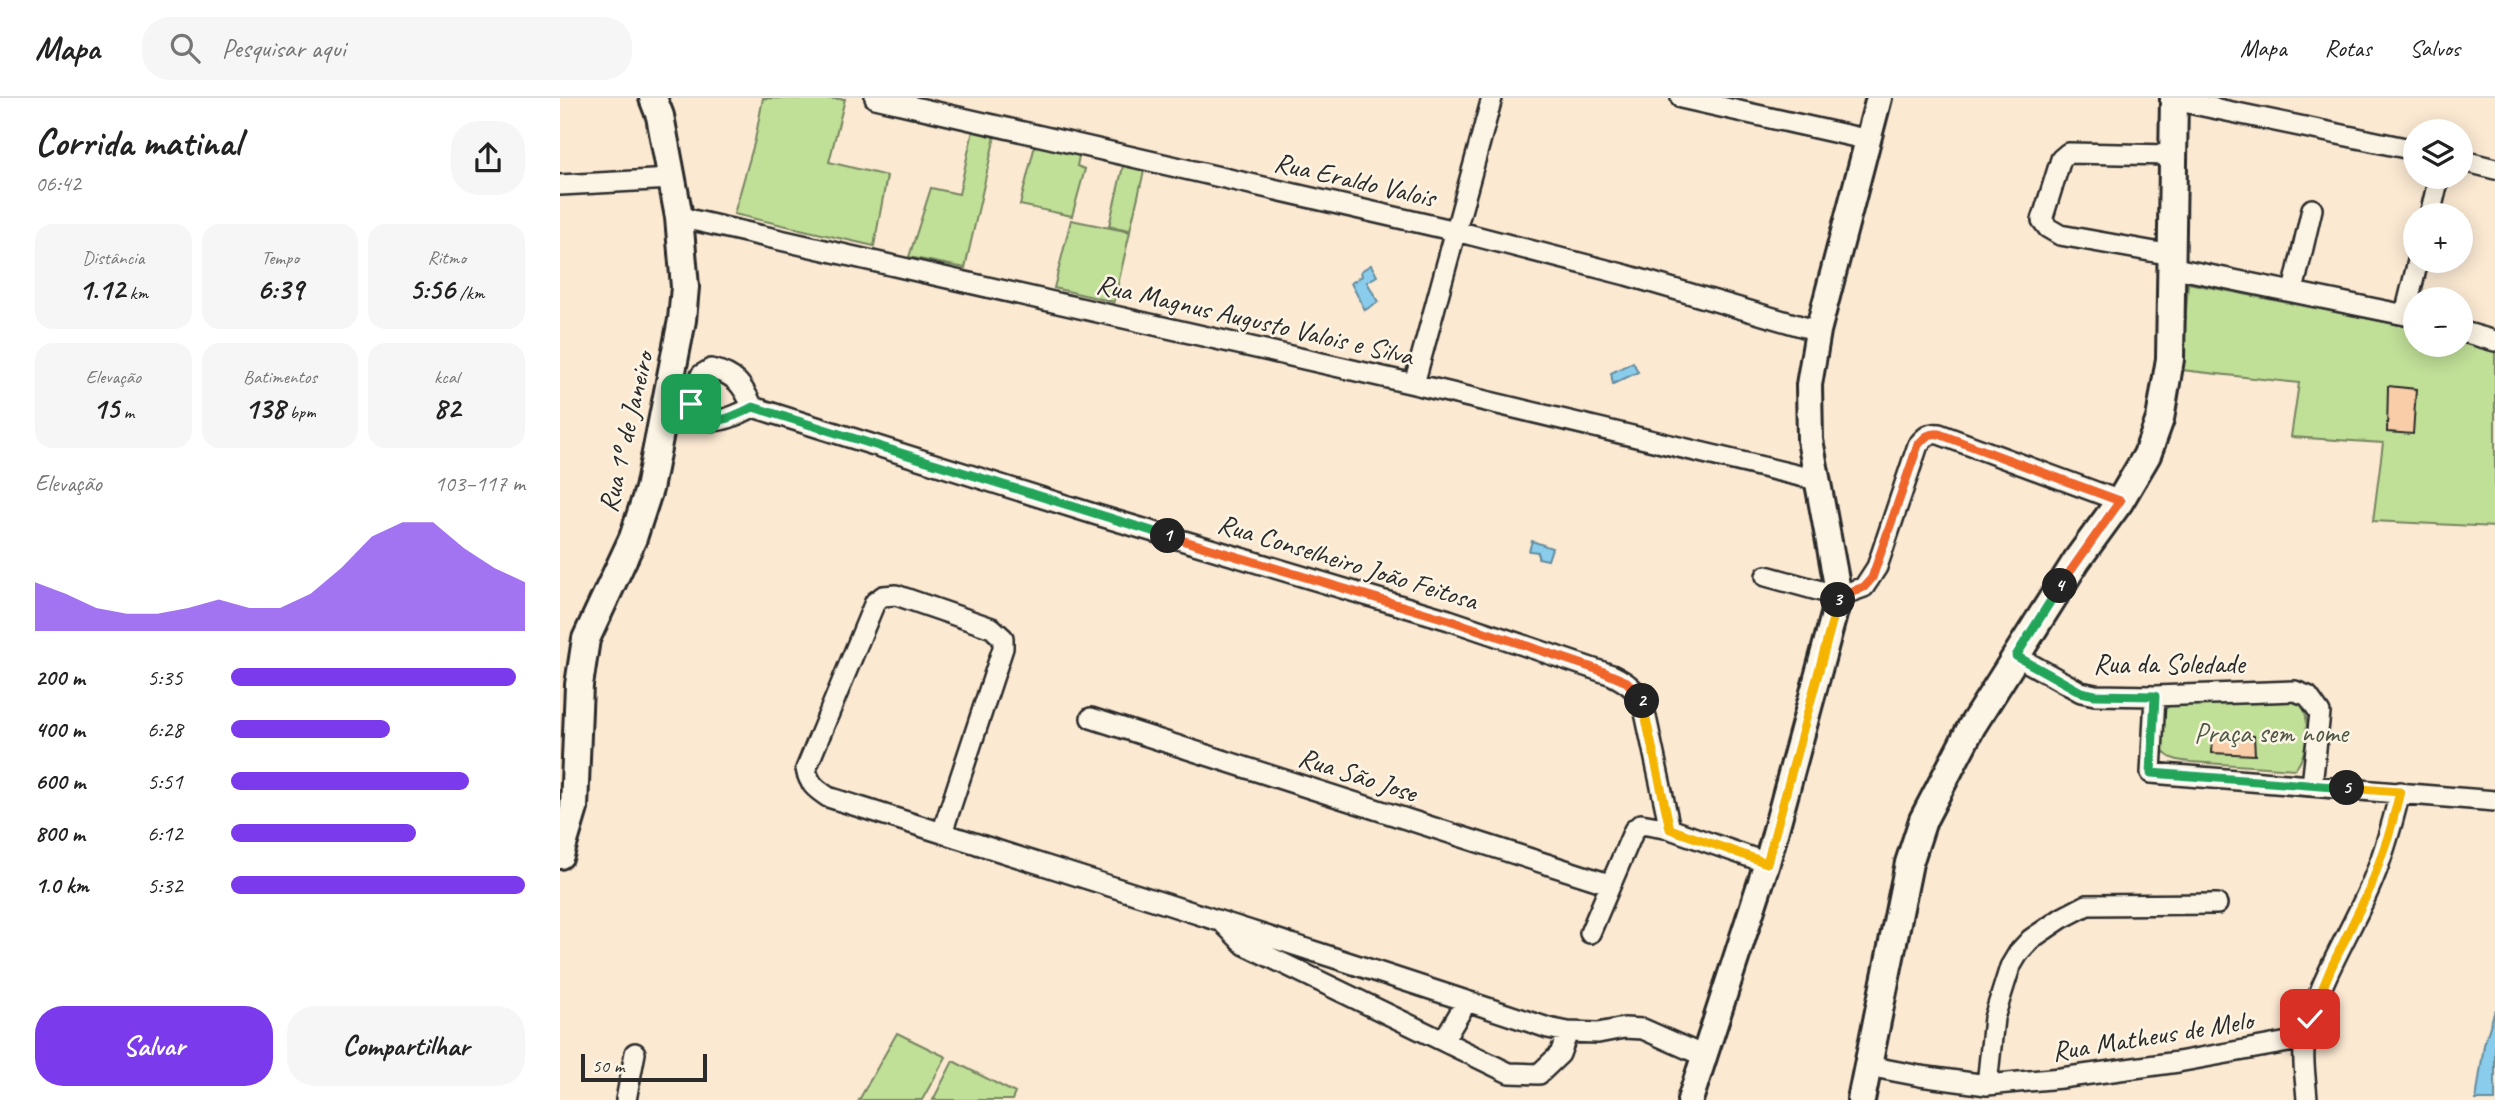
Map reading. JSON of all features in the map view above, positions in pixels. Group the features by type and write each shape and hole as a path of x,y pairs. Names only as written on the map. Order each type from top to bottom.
{"main road":[{"name":"Rua 1º de Janeiro","path":"560,855 574,808 579,685 586,639 632,538 649,489 682,320 685,287 679,217 660,117 653,98"},
{"path":"1861,1100 1913,847 1942,781 1972,726 2077,560 2120,501 2155,436 2165,396 2170,359 2174,99"}],"street":[{"name":"Rua Eraldo Valois","path":"875,98 1456,231 1626,275 1818,331"},
{"path":"1415,384 1492,98"},
{"path":"1681,98 1869,140"},
{"path":"1690,1100 1767,863 1839,596 1810,440 1810,385 1818,331 1879,98"},
{"path":"2174,99 2403,147"},
{"path":"2172,155 2068,153 2061,159 2042,220 2048,228 2060,235 2293,291 2403,314"},
{"path":"2473,163 2495,169"},
{"path":"560,185 672,179"},
{"path":"2293,291 2312,209"},
{"name":"Rua Magnus Augusto Valois e Silva","path":"679,217 1415,384 1817,480"},
{"path":"2473,335 2495,341"},
{"name":"Rua Conselheiro João Feitosa","path":"753,407 1097,515 1449,620 1612,675 1627,682 1639,694 1643,704 1670,829"},
{"path":"1766,576 1839,596 1864,587 1872,578 1918,445 1932,433 2120,501"},
{"path":"942,833 1003,648 1003,638 992,628 896,595 883,596 875,602 806,769 814,788 828,797 942,833 1219,919 1548,1028 1568,1032 1643,1029 1704,1056"},
{"name":"Rua da Soledade","path":"2016,656 2081,692 2095,695 2155,696 2295,691 2308,696 2320,713 2312,785"},
{"path":"2155,696 2151,773 2495,801"},
{"name":"Rua São Jose","path":"1091,719 1609,884"},
{"path":"2306,1100 2305,1039 2310,1019 2331,968 2371,886 2400,792"},
{"path":"1590,933 1634,830 1641,824 1670,829 1767,863"},
{"path":"1987,1085 1994,1018 2010,967 2031,939 2087,905 2217,904"},
{"path":"1219,919 1245,945 1509,1073 1539,1074 1560,1054 1568,1032"},
{"path":"1443,1041 1467,1001"},
{"name":"Rua Matheus de Melo","path":"1868,1066 1987,1085 2061,1079 2178,1062 2305,1039"},
{"path":"626,1100 635,1053"}],"green space":[{"path":"763,98 845,99 829,162 887,176 874,246 734,214 755,140"},
{"path":"974,126 996,132 965,268 909,257 931,188 959,194"},
{"path":"1036,141 1080,151 1077,166 1085,169 1072,216 1020,205"},
{"path":"1124,162 1145,167 1130,230 1109,226"},
{"path":"1071,220 1130,232 1114,302 1054,288"},
{"path":"2188,283 2403,326 2403,357 2473,357 2473,344 2495,351 2495,527 2373,521 2383,443 2291,437 2299,383 2182,370"},
{"name":"Praça sem nome","path":"2293,700 2301,703 2307,727 2305,747 2295,769 2180,761 2167,755 2160,744 2159,718 2166,708 2179,701"},
{"path":"897,1033 946,1057 922,1100 859,1100"},
{"path":"953,1061 1015,1093 1012,1100 933,1100"}],"water":[{"path":"1371,265 1377,276 1367,282 1378,302 1365,310 1351,283 1362,276 1361,271"},
{"path":"1633,362 1638,372 1613,384 1611,373"},
{"path":"1532,541 1552,548 1548,560 1538,558 1538,552 1529,551"},
{"path":"2495,1010 2495,1100 2476,1100 2484,1045"}],"building":[{"path":"2388,386 2416,389 2413,434 2387,432"},
{"path":"2213,733 2254,736 2255,755 2212,753"}],"route":[{"path":"691,404 697,415 718,420 733,417 753,407 1097,515 1449,620 1612,675 1627,682 1639,694 1643,704 1670,829 1767,863 1839,596 1864,587 1872,578 1918,445 1926,436 1939,434 2120,501 2077,560 2016,656 2081,692 2095,695 2155,696 2151,773 2400,792 2371,886 2331,968 2310,1019"}]}
